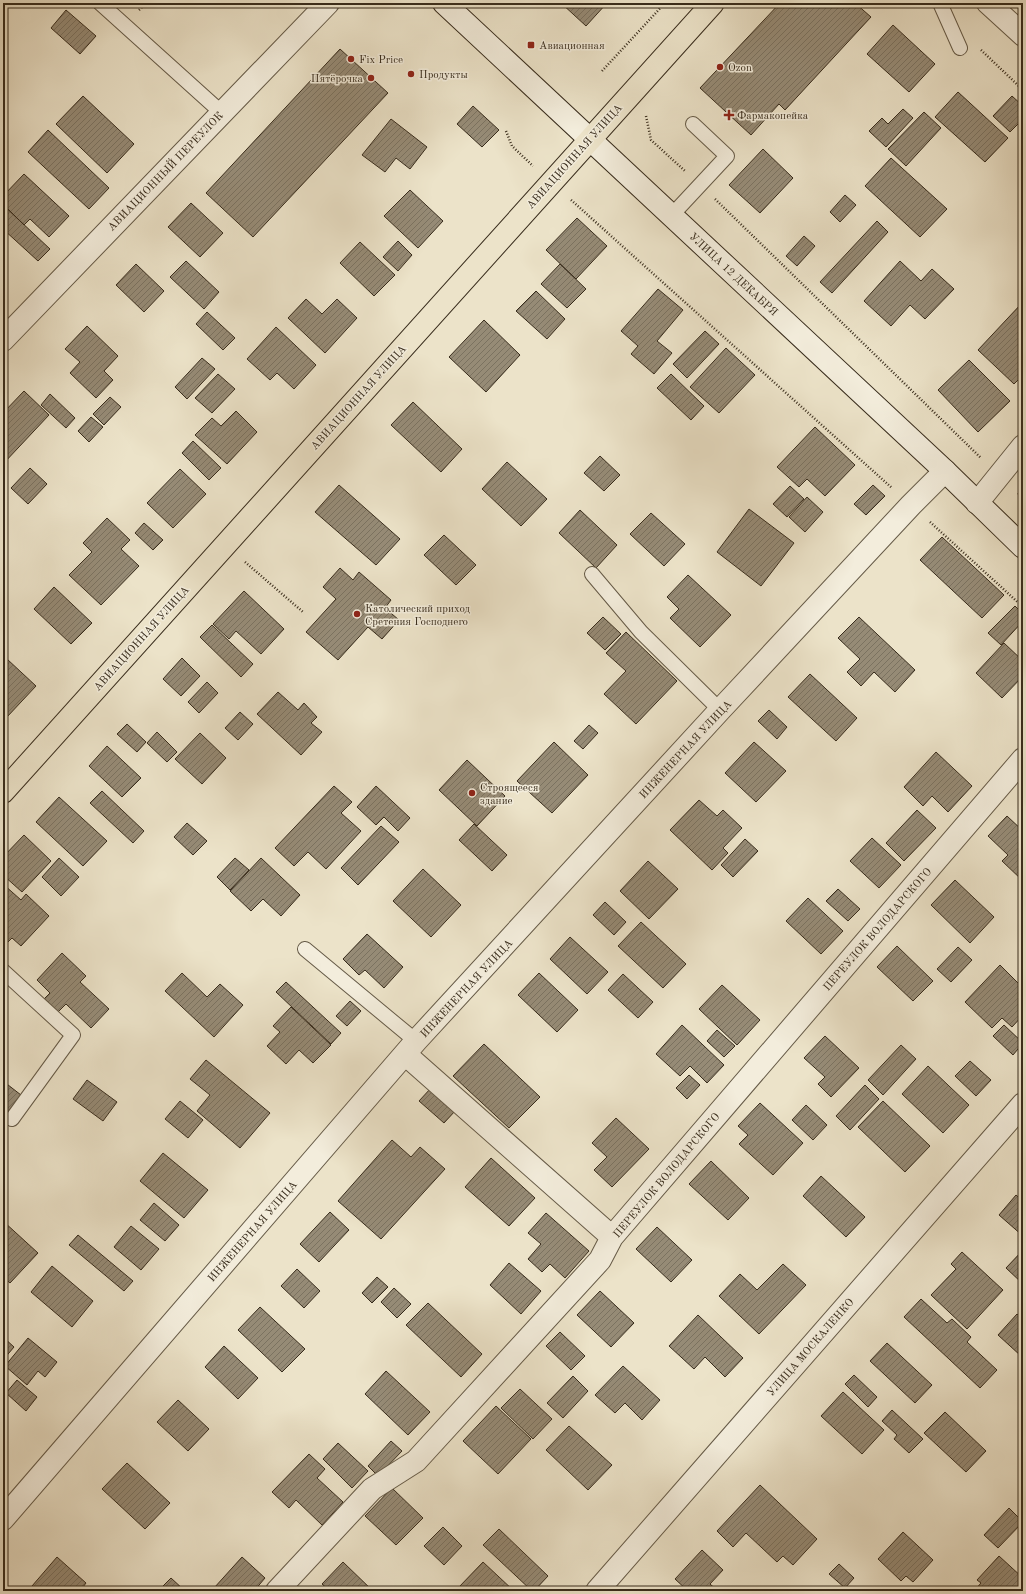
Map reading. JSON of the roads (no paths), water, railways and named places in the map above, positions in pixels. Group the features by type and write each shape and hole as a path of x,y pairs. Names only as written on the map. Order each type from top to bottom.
{"main road":[{"name":"АВИАЦИОННАЯ УЛИЦА","path":"3,792 550,181 713,3"}],"street":[{"name":"АВИАЦИОННЫЙ ПЕРЕУЛОК","path":"3,340 328,3"},
{"name":"УЛИЦА 12 ДЕКАБРЯ","path":"444,3 945,471 1023,547"},
{"path":"988,3 1023,35"},
{"path":"978,503 1023,446"},
{"name":"ИНЖЕНЕРНАЯ УЛИЦА","path":"3,1519 411,1048 720,710 911,505 945,471"},
{"name":"ПЕРЕУЛОК ВОЛОДАРСКОГО","path":"277,1591 372,1489 416,1461 600,1260 612,1237 1023,759"},
{"path":"411,1048 612,1237"},
{"name":"УЛИЦА МОСКАЛЕНКО","path":"597,1591 1023,1104"}],"lane":[{"path":"100,3 222,113"},
{"path":"940,3 960,48"},
{"path":"672,216 727,156 693,124"},
{"path":"592,574 641,632 720,710"},
{"path":"305,949 411,1048"},
{"path":"3,971 73,1035 12,1119"}],"place":[{"name":"Авиационная","path":"531,45"},
{"name":"Fix Price","path":"351,59"},
{"name":"Ozon","path":"720,67"},
{"name":"Продукты","path":"411,74"},
{"name":"Пятёрочка","path":"371,78"},
{"name":"Фармакопейка","path":"729,115"},
{"name":"Католический приход Сретения Господнего","path":"357,614"},
{"name":"Строящееся здание","path":"472,793"}]}
